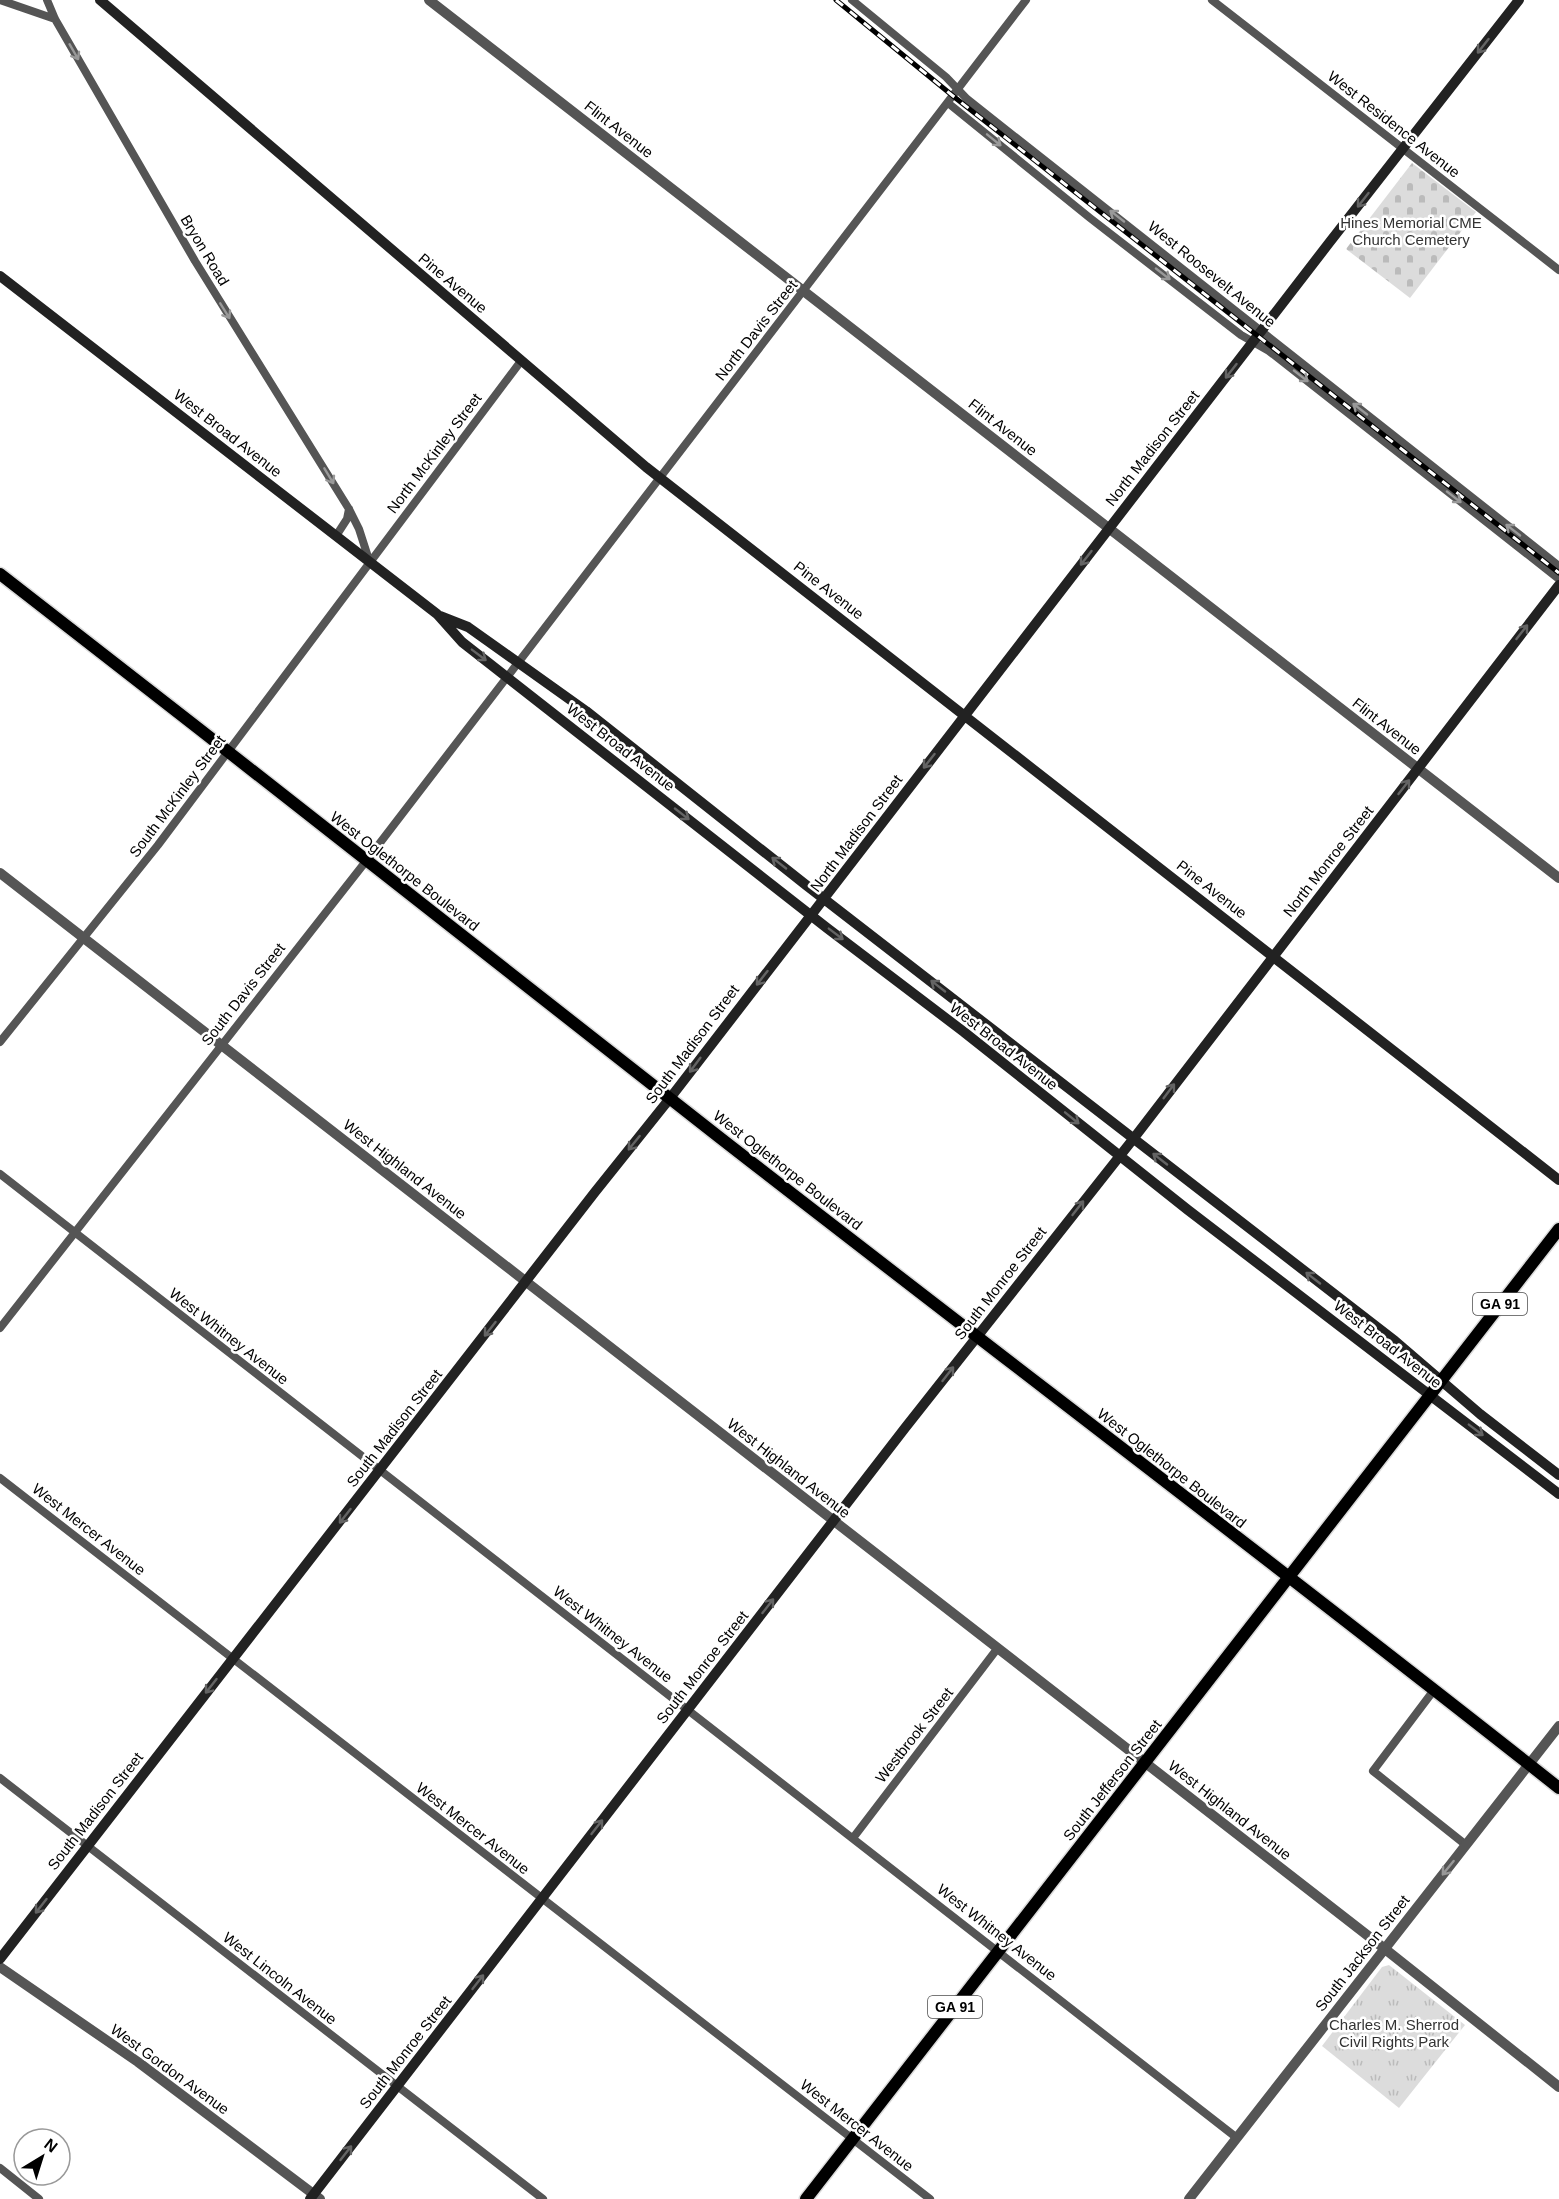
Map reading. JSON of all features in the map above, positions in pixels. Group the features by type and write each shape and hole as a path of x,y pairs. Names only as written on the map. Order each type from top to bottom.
{"main road":[{"name":"Pine Avenue","path":"100,0 659,477 1559,1180"},
{"name":"North Madison Street","path":"811,915 1519,0"},
{"name":"West Broad Avenue","path":"0,276 437,614 462,642 964,1032 1119,1156 1559,1494"},
{"name":"West Oglethorpe Boulevard","path":"0,574 1559,1788"},
{"name":"North Monroe Street","path":"1119,1156 1559,585"},
{"name":"West Broad Avenue","path":"437,614 468,627 586,711 1134,1138 1559,1475"},
{"name":"South Madison Street","path":"0,1959 811,915"},
{"name":"South Monroe Street","path":"315,2198 542,1899 1119,1156"},
{"name":"GA 91","path":"1442,1380 1559,1229"},
{"name":"South Jefferson Street","path":"806,2199 1442,1380"}],"street":[{"path":"0,0 55,19"},
{"name":"Bryon Road","path":"47,0 55,19 195,261 349,509 359,529 369,562"},
{"name":"Flint Avenue","path":"429,0 1559,878"},
{"name":"West Roosevelt Avenue","path":"852,0 958,90 1559,566"},
{"name":"North Davis Street","path":"507,676 1026,0"},
{"name":"West Residence Avenue","path":"1212,0 1559,270"},
{"name":"West Roosevelt Avenue","path":"948,103 1090,218 1241,335 1269,351 1559,579"},
{"name":"North McKinley Street","path":"369,562 521,361"},
{"path":"336,536 347,519 349,509"},
{"name":"South McKinley Street","path":"0,1042 158,845 369,562"},
{"name":"South Davis Street","path":"0,1328 367,859 507,676"},
{"name":"West Highland Avenue","path":"0,873 1385,1949 1559,2087"},
{"name":"West Whitney Avenue","path":"0,1174 1237,2138"},
{"name":"West Mercer Avenue","path":"0,1478 930,2199"},
{"name":"Westbrook Street","path":"853,1838 998,1649"},
{"path":"1434,1690 1373,1772 1466,1845"},
{"name":"South Jackson Street","path":"1190,2199 1559,1726"},
{"name":"West Lincoln Avenue","path":"0,1778 543,2199"},
{"name":"West Gordon Avenue","path":"0,1966 138,2062 315,2198"},
{"path":"0,2168 39,2199"}],"green space":[{"name":"Hines Memorial CME Church Cemetery","path":"1412,163 1476,212 1410,298 1346,249"},
{"name":"Charles M. Sherrod Civil Rights Park","path":"1389,1965 1465,2025 1399,2108 1322,2046 1382,1967"}],"railway":[{"path":"836,0 953,96 1559,573"}]}
